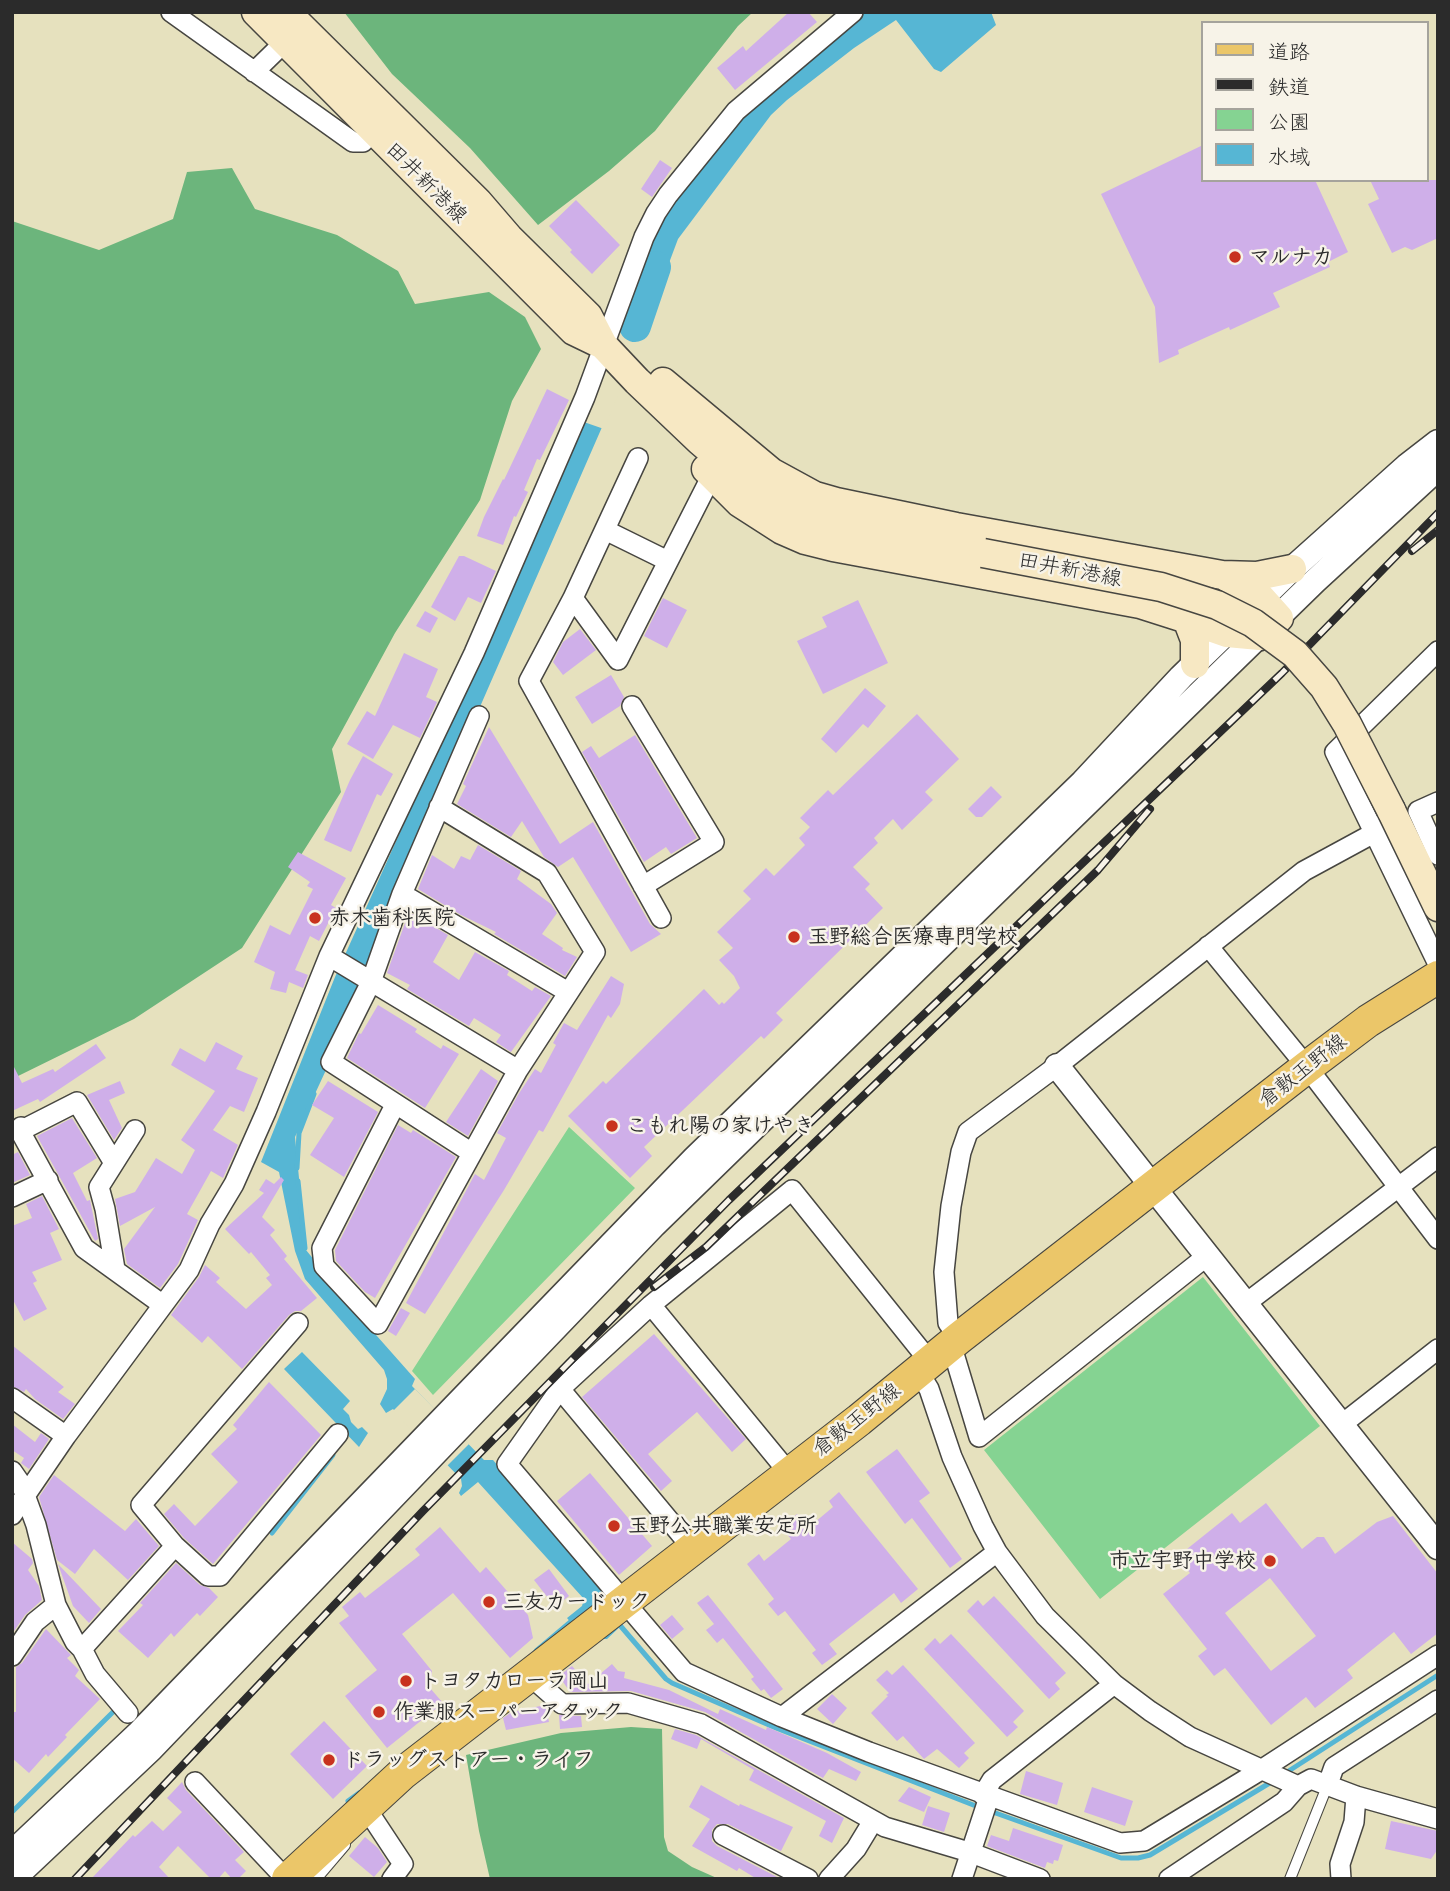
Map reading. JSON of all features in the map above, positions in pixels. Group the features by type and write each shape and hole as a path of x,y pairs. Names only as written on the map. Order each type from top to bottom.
{"main road":[{"name":"田井新港線","path":"256,12 291,27 381,121 478,202 607,350 723,463 749,484 777,500 826,521 1161,587 1217,605 1253,623 1295,654 1324,687 1347,724 1438,907"},
{"path":"607,350 712,475 740,503 782,530 805,540 833,548 1140,604 1227,633 1267,618 1222,575"},
{"path":"607,350 771,472 815,496 956,527 1222,575 1257,576 1292,569"},
{"path":"1187,619 1195,640 1195,664"},
{"name":"倉敷玉野線","path":"287,1879 403,1773 1307,1067 1368,1021 1438,977"}],"street":[{"path":"171,12 353,142 363,142 381,121"},
{"path":"12,1515 18,1484 66,1436 189,1270 210,1224 233,1184 266,1112 329,956 474,653 584,397 607,350 644,237 668,195 736,111 853,12"},
{"path":"254,72 291,27"},
{"path":"13,1879 151,1749 450,1424 641,1211 1083,782 1227,633 1267,618 1292,569 1438,442"},
{"path":"638,458 573,598 528,681 661,918"},
{"path":"450,1424 1267,618 1438,468"},
{"path":"573,598 618,660 712,475"},
{"path":"605,530 668,561"},
{"path":"1438,651 1335,752 1438,964"},
{"path":"632,706 714,842 643,886"},
{"path":"472,1153 331,1062 370,982 402,894 479,716"},
{"path":"1438,802 1418,811 1438,855"},
{"path":"396,1105 322,1248 324,1266 378,1324 518,1070 595,952 547,873 439,807"},
{"path":"1374,833 1304,871 1057,1066 968,1132 961,1152 951,1206 944,1272 948,1323 929,1389 967,1493 997,1552 1045,1616 1114,1684 1190,1737 1280,1778 1311,1779 1356,1796 1438,1819"},
{"path":"402,894 568,992"},
{"path":"1208,946 1307,1067 1438,1239"},
{"path":"329,956 518,1070"},
{"path":"1057,1066 1438,1548"},
{"path":"114,1163 77,1102 20,1129 84,1248 163,1305"},
{"path":"115,1269 99,1187 135,1130"},
{"path":"1245,1304 1438,1157"},
{"path":"12,1198 48,1180"},
{"path":"1208,1256 979,1437 940,1354 792,1190 652,1306 560,1389 507,1464 619,1606 684,1672 782,1717 985,1803 1120,1843 1144,1841 1280,1778 1438,1655"},
{"path":"652,1306 789,1473"},
{"path":"298,1323 141,1505 175,1546 208,1576 220,1576 338,1434"},
{"path":"1340,1425 1438,1349"},
{"path":"560,1389 693,1549"},
{"path":"12,1398 66,1436"},
{"path":"12,1853 138,1734 428,1447"},
{"path":"18,1484 36,1525 56,1605 95,1674 128,1713"},
{"path":"82,1649 175,1546"},
{"path":"782,1717 997,1552"},
{"path":"12,1656 35,1622 56,1605"},
{"path":"529,1675 562,1704 628,1703 701,1724 885,1827 969,1852 1040,1879"},
{"path":"962,1879 992,1780 1114,1684"},
{"path":"1328,1784 1334,1767 1438,1700"},
{"path":"1169,1879 1284,1802 1280,1778"},
{"path":"195,1782 287,1879"},
{"path":"1341,1879 1340,1864 1354,1822 1356,1796"},
{"path":"366,1808 403,1874"},
{"path":"829,1879 856,1849 873,1821"},
{"path":"723,1835 808,1879"}],"lane":[{"path":"1290,1879 1328,1784"},
{"path":"316,1879 344,1847 366,1808"}],"green space":[{"path":"344,12 753,12 738,26 655,131 609,171 538,225 470,148 392,74"},
{"path":"232,168 255,209 337,235 398,271 415,304 489,292 525,317 541,349 512,401 480,500 395,633 332,749 341,792 242,948 134,1019 12,1079 12,221 99,250 173,219 187,172"},
{"path":"569,1127 635,1188 433,1395 412,1371"},
{"path":"1203,1277 1320,1426 1100,1599 984,1450"},
{"path":"631,1727 662,1729 664,1837 668,1851 692,1867 719,1879 490,1879 466,1755 561,1733"}],"water":[{"path":"860,12 991,12 996,25 941,72 934,69 896,20 854,48 771,115 678,239 651,311 625,301 650,235 738,114"},
{"path":"628,311 644,319 643,322 647,324 462,748 363,990 295,1137 306,1250 415,1379 412,1386 484,1460 493,1460 602,1585 623,1624 607,1639 602,1639 572,1624 567,1618 582,1606 584,1599 478,1482 461,1496 461,1479 393,1409 386,1413 380,1404 387,1389 384,1370 305,1279 295,1251 279,1172 261,1162 335,977 584,423"},
{"path":"302,1352 350,1401 343,1409 358,1429 362,1427 368,1433 359,1447 284,1369"}],"pier":[{"path":"622,315 642,337 604,429 581,421"},
{"path":"415,1389 469,1444 447,1466 393,1411"}],"building":[{"path":"789,12 808,12 817,22 735,90 717,68 743,46 746,51"},
{"name":"マルナカ","path":"1202,145 1202,182 1316,182 1348,252 1328,262 1330,267 1273,293 1280,307 1178,350 1179,354 1159,363 1155,307 1101,194"},
{"path":"660,160 672,168 652,197 641,189"},
{"path":"1438,180 1438,238 1412,250 1405,247 1392,253 1368,204 1379,199 1371,182"},
{"path":"576,200 620,245 592,274 549,226"},
{"path":"547,389 569,400 540,460 537,459 524,490 528,492 516,517 514,516 503,545 477,536 484,517"},
{"path":"459,556 496,571 481,603 468,597 455,621 431,607"},
{"path":"663,598 687,610 667,648 644,636"},
{"path":"858,600 888,663 823,694 797,641 827,627 822,617"},
{"path":"425,611 438,618 430,633 416,626"},
{"path":"580,629 596,650 563,675 553,662 563,642"},
{"path":"404,653 438,669 426,697 437,702 420,738 393,725 373,759 347,744 367,711 375,716"},
{"path":"611,675 624,697 620,706 592,724 575,697"},
{"path":"865,688 886,706 868,728 863,724 836,753 821,739"},
{"path":"917,714 959,759 925,792 933,800 902,830 893,819 874,838 878,843 853,867 870,884 865,889 883,908 776,1013 783,1020 764,1039 761,1036 644,1147 652,1156 630,1178 568,1116 603,1081 606,1084 704,989 719,1005 722,1002 724,1004 740,988 734,976 719,960 733,948 717,932 751,899 743,891 766,868 774,876 805,845 799,838 810,827 800,818 828,790 833,795"},
{"path":"489,727 560,844 593,822 650,924 661,934 631,952 573,857 558,867 544,857 522,821 511,837 457,804 466,786 463,784"},
{"path":"635,735 697,838 671,854 666,847 644,862 582,752 591,746 599,758"},
{"path":"363,756 393,774 381,796 377,794 351,852 324,840"},
{"path":"991,786 1002,797 982,817 976,817 968,809"},
{"path":"478,845 521,871 517,879 551,904 557,913 542,934 563,948 562,950 577,957 565,976 494,934 496,932 418,889 432,855 454,869 461,856 470,860"},
{"path":"298,852 346,878 331,905 336,908 319,941 310,936 295,970 308,975 303,988 289,982 286,993 270,989 275,972 254,962 270,925 290,935 313,889 307,886 310,882 288,867"},
{"path":"409,912 448,935 433,962 459,980 475,952 509,971 507,975 532,991 535,987 551,996 511,1052 496,1042 501,1035 474,1018 469,1026 407,989 410,985 387,973"},
{"path":"611,976 624,984 620,1004 611,1018 608,1015 543,1132 539,1130 425,1314 406,1303 475,1174 484,1180 506,1138 497,1133 518,1095 535,1069 541,1073 564,1023 577,1030"},
{"path":"378,1005 417,1029 415,1032 441,1049 443,1045 459,1054 425,1108 347,1058 359,1033 361,1034"},
{"path":"216,1042 243,1056 236,1069 258,1078 244,1112 230,1106 213,1130 238,1145 223,1178 211,1171 187,1214 198,1220 178,1264 160,1288 127,1264 124,1249 155,1207 120,1226 115,1199 135,1192 156,1158 182,1174 195,1150 181,1140 215,1091 171,1065 180,1048 205,1062"},
{"path":"96,1044 106,1058 40,1102 38,1099 12,1111 12,1063 22,1083 53,1069 55,1072"},
{"path":"481,1069 498,1081 468,1136 446,1122"},
{"path":"120,1081 125,1093 109,1100 122,1128 114,1140 87,1095"},
{"path":"328,1081 378,1112 344,1177 310,1155 334,1118 312,1105"},
{"path":"72,1118 97,1158 73,1173 87,1201 90,1200 98,1239 95,1241 37,1136"},
{"path":"398,1125 411,1133 413,1130 456,1157 375,1298 365,1292 336,1261 335,1250"},
{"path":"18,1152 30,1175 12,1183 12,1155"},
{"path":"281,1177 284,1180 262,1217 275,1230 270,1235 287,1256 284,1259 317,1298 301,1311 289,1315 242,1369 208,1336 202,1343 171,1315 205,1265 220,1278 216,1282 246,1309 272,1285 266,1278 270,1275 251,1252 249,1254 225,1229 264,1193 259,1190 266,1179 274,1184"},
{"path":"42,1196 59,1229 50,1233 62,1260 32,1272 37,1281 33,1283 47,1309 24,1321 12,1298 12,1226 32,1218 26,1204"},
{"path":"401,1308 410,1313 396,1336 388,1331"},
{"path":"654,1334 746,1439 732,1452 697,1412 648,1454 672,1481 661,1491 582,1397"},
{"path":"12,1345 64,1387 58,1392 75,1404 63,1419 26,1389 24,1392 12,1386"},
{"path":"269,1382 321,1435 213,1564 184,1538 164,1514 174,1504 195,1526 238,1482 211,1454 237,1429 233,1425"},
{"path":"12,1424 35,1442 41,1433 49,1439 29,1469 21,1463 24,1458 12,1450"},
{"path":"897,1449 930,1493 919,1501 962,1559 950,1568 912,1518 905,1524 866,1472"},
{"path":"590,1473 652,1546 619,1575 557,1501"},
{"path":"54,1475 125,1531 136,1519 159,1546 128,1580 94,1549 75,1574 57,1560 39,1497"},
{"path":"839,1492 918,1589 901,1603 894,1593 829,1644 837,1654 822,1665 812,1653 816,1650 785,1611 778,1616 768,1604 774,1599 747,1564 759,1554 764,1561 791,1539 781,1527 797,1514 808,1528 833,1507 829,1501"},
{"path":"1266,1503 1302,1549 1317,1537 1324,1537 1335,1554 1377,1522 1393,1516 1438,1574 1438,1633 1411,1654 1394,1632 1347,1670 1353,1678 1315,1708 1306,1697 1271,1725 1225,1668 1214,1676 1198,1656 1207,1649 1163,1594 1190,1573 1177,1557 1232,1513 1240,1523","holes":["1270,1578 1316,1636 1271,1671 1225,1613"]},
{"path":"440,1527 480,1573 486,1567 528,1615 533,1638 510,1658 453,1593 402,1634 432,1671 430,1688 443,1703 387,1748 345,1696 377,1670 339,1623 349,1616 342,1607 360,1592 365,1598 420,1555 415,1549"},
{"path":"12,1542 32,1559 33,1563 28,1570 39,1586 42,1600 25,1615 12,1634"},
{"path":"176,1563 218,1597 200,1616 197,1613 174,1637 171,1633 148,1658 118,1631 143,1605 140,1603"},
{"path":"58,1564 101,1609 89,1623 73,1606"},
{"path":"549,1569 569,1596 555,1607 534,1580"},
{"path":"708,1595 783,1689 771,1698 751,1679 754,1677 723,1638 717,1643 706,1630 714,1624 697,1603"},
{"path":"994,1596 1066,1673 1055,1683 1060,1689 1049,1699 967,1611 978,1600 983,1606"},
{"path":"672,1615 684,1629 672,1639 660,1625"},
{"path":"46,1629 71,1655 67,1658 79,1670 75,1676 100,1699 48,1757 46,1754 29,1773 12,1758 16,1667 22,1663"},
{"path":"951,1634 1024,1711 1013,1722 1018,1727 1007,1737 924,1649 935,1638 940,1644"},
{"path":"612,1664 618,1671 625,1672 624,1678 669,1690 718,1714 720,1709 766,1730 767,1727 827,1753 861,1772 856,1781 829,1769 823,1778 705,1712 631,1691 570,1692 559,1676 572,1666 588,1684"},
{"path":"903,1665 975,1743 964,1753 969,1758 959,1768 937,1749 924,1759 903,1736 897,1741 871,1713 889,1693 876,1680 887,1670 892,1675"},
{"path":"832,1694 847,1708 833,1724 817,1709"},
{"path":"545,1705 549,1722 506,1730 503,1718 512,1712"},
{"path":"559,1715 581,1716 582,1727 560,1729"},
{"name":"ドラッグストアー・ライフ","path":"324,1721 367,1766 333,1799 290,1754"},
{"path":"675,1729 696,1735 844,1818 832,1843 819,1836 826,1821 749,1780 754,1770 701,1739 697,1749 671,1739"},
{"path":"1026,1771 1063,1783 1057,1805 1020,1794"},
{"path":"182,1782 186,1790 244,1852 235,1860 246,1871 238,1879 232,1879 225,1871 218,1879 211,1879 178,1846 159,1867 170,1879 91,1879 133,1835 135,1837 152,1821 163,1831 182,1812 167,1798"},
{"path":"701,1785 739,1806 740,1804 793,1827 781,1851 728,1824 717,1824 712,1830 712,1841 717,1846 781,1879 757,1879 692,1846 710,1819 689,1807"},
{"path":"909,1787 931,1797 924,1812 898,1801"},
{"path":"1092,1787 1133,1801 1125,1826 1084,1812"},
{"path":"928,1806 950,1813 944,1832 922,1825"},
{"path":"1391,1821 1438,1831 1438,1849 1431,1859 1385,1849"},
{"path":"1013,1828 1063,1845 1058,1861 1054,1860 1053,1864 1047,1862 1045,1868 987,1846 991,1835 1009,1841"},
{"path":"365,1837 378,1848 387,1862 374,1877 349,1856"}],"waterway":[{"path":"635,326 655,267"},
{"path":"297,1168 299,1133 314,1094"},
{"path":"298,1181 305,1248"},
{"path":"272,1533 333,1455"},
{"path":"536,1651 574,1619"},
{"path":"618,1623 672,1683 776,1728 981,1808"},
{"path":"1284,1774 1438,1675"},
{"path":"12,1812 113,1712"},
{"path":"990,1811 1121,1858 1138,1858 1150,1855 1273,1781"},
{"path":"348,1801 359,1793"}],"railway":[{"path":"75,1879 423,1511 729,1200 1282,673 1438,513"},
{"path":"1412,551 1438,530"},
{"path":"654,1287 706,1247 1098,870 1150,809"}],"place":[{"name":"マルナカ","path":"1235,257"},
{"name":"赤木歯科医院","path":"315,918"},
{"name":"玉野総合医療専門学校","path":"794,937"},
{"name":"こもれ陽の家けやき","path":"612,1126"},
{"name":"玉野公共職業安定所","path":"614,1526"},
{"name":"市立宇野中学校","path":"1270,1561"},
{"name":"三友カードック","path":"489,1602"},
{"name":"トヨタカローラ岡山","path":"406,1681"},
{"name":"作業服スーパーアタック","path":"379,1712"},
{"name":"ドラッグストアー・ライフ","path":"329,1760"}]}
